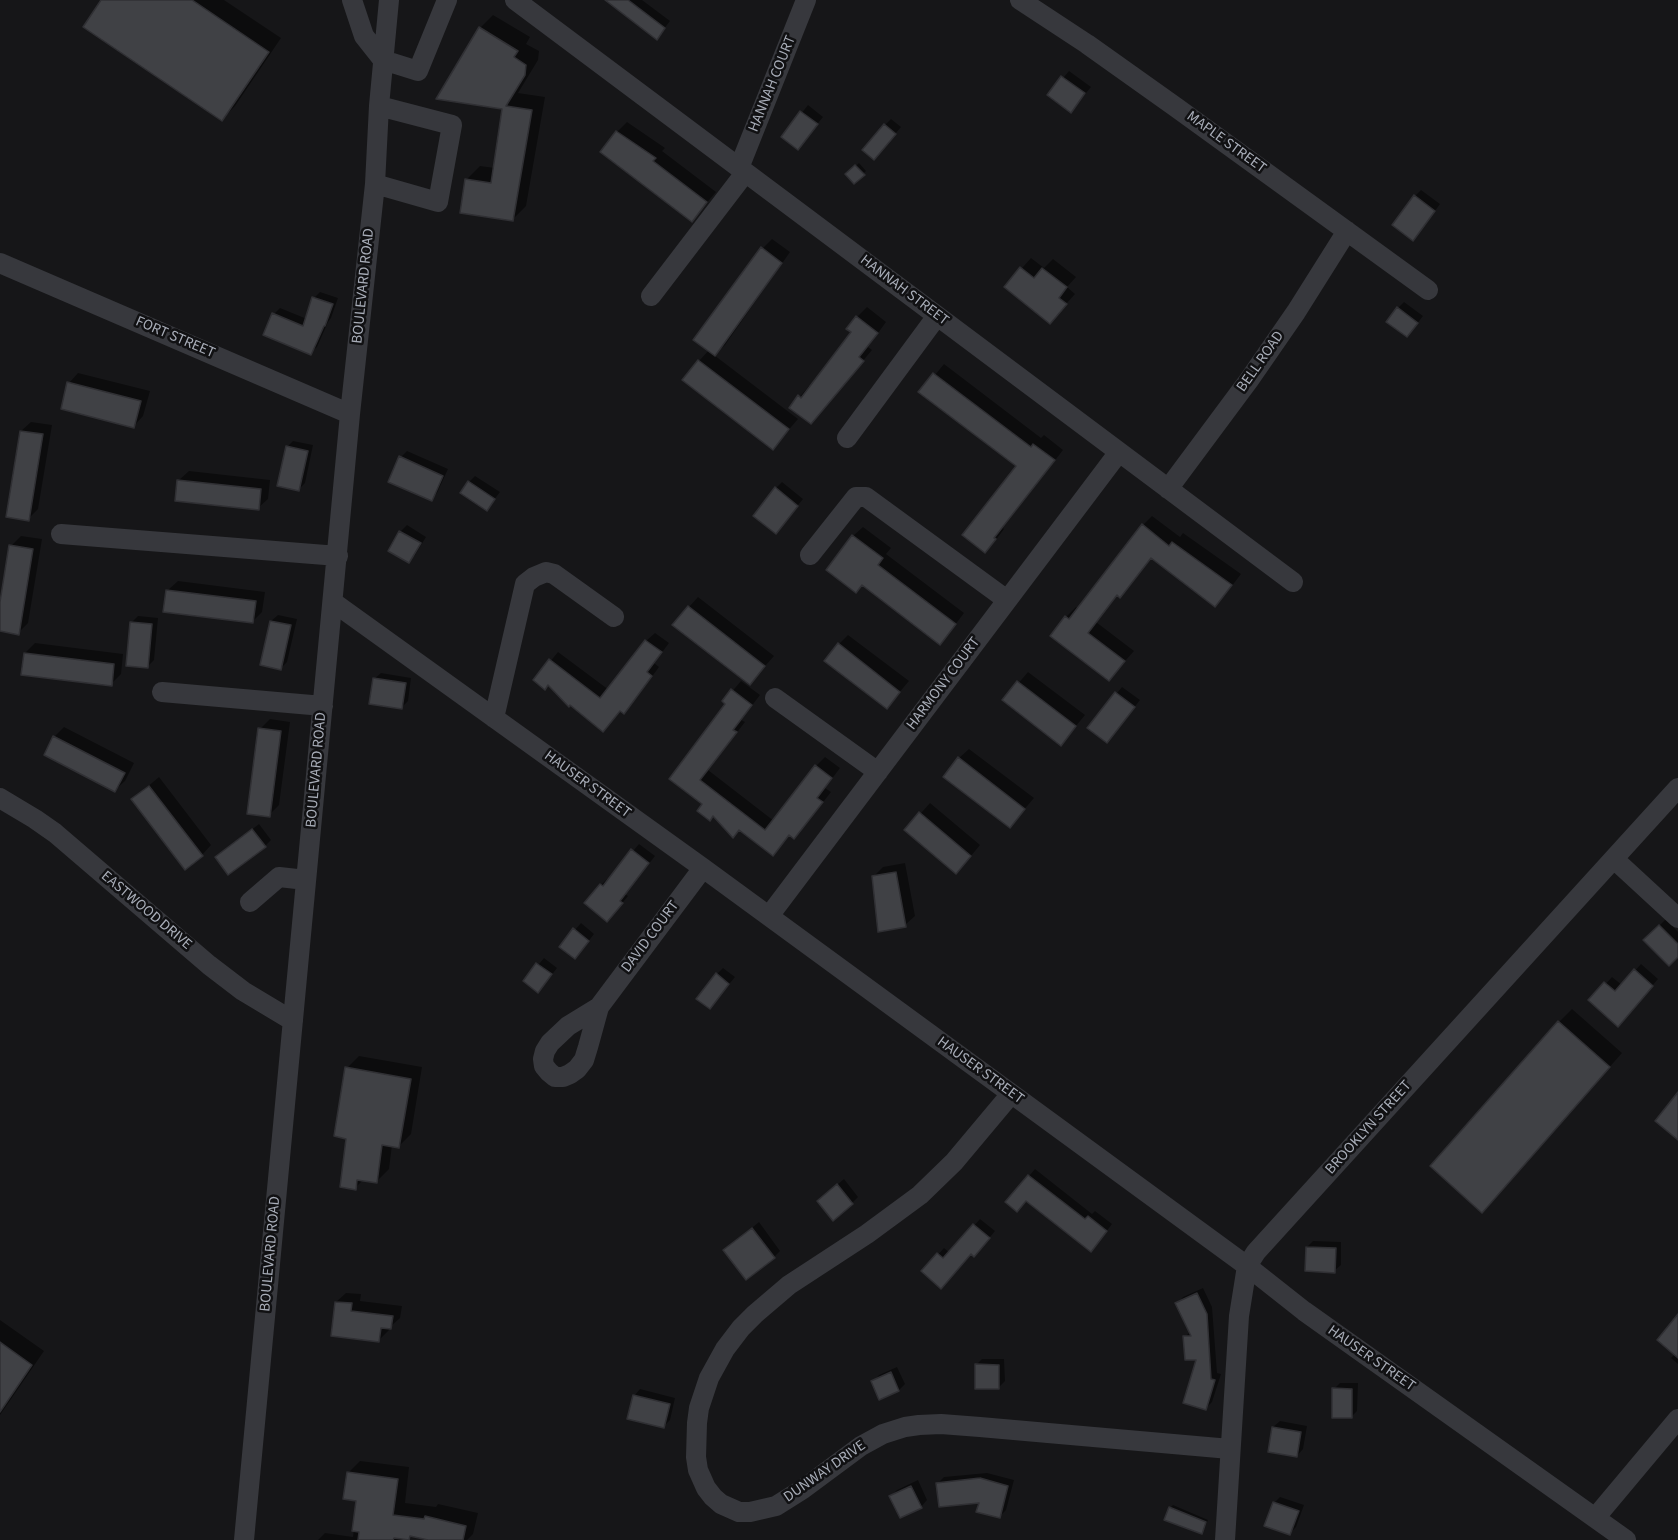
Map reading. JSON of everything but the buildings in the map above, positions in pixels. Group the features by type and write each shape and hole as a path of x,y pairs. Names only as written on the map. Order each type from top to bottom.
{"street":[{"path":"352,0 364,36 383,60 418,71 447,0"},
{"name":"BOULEVARD ROAD","path":"244,1540 350,414 375,184 379,106 389,0"},
{"name":"HANNAH STREET","path":"515,0 1293,582"},
{"name":"HANNAH COURT","path":"651,296 742,170 806,0"},
{"name":"MAPLE STREET","path":"1020,0 1114,63 1428,290"},
{"path":"375,184 438,202 452,125 379,106"},
{"name":"BELL ROAD","path":"1168,489 1249,380 1296,312 1347,231"},
{"name":"FORT STREET","path":"0,263 350,414"},
{"path":"847,438 937,316"},
{"name":"HARMONY COURT","path":"769,916 1119,452"},
{"path":"810,555 856,497 866,497 1007,600"},
{"path":"61,534 338,556"},
{"path":"494,718 525,584 546,572 554,574 614,617"},
{"name":"HAUSER STREET","path":"333,602 769,916 1247,1266 1304,1311 1626,1540"},
{"path":"162,692 323,706"},
{"path":"775,698 878,772"},
{"name":"BROOKLYN STREET","path":"1225,1540 1239,1316 1247,1266 1256,1252 1678,788"},
{"name":"EASTWOOD DRIVE","path":"0,798 55,833 209,965 243,991 293,1021"},
{"path":"1614,859 1678,918"},
{"name":"DAVID COURT","path":"599,1007 703,868"},
{"path":"250,902 279,877 306,880"},
{"name":"DUNWAY DRIVE","path":"1011,1094 954,1162 927,1188 867,1234 789,1285 754,1314 725,1348 709,1378 699,1408 696,1457 698,1470 706,1488 721,1504 739,1512 776,1506 861,1446 884,1434 918,1425 941,1424 1230,1449"},
{"path":"1595,1518 1678,1419"}]}
